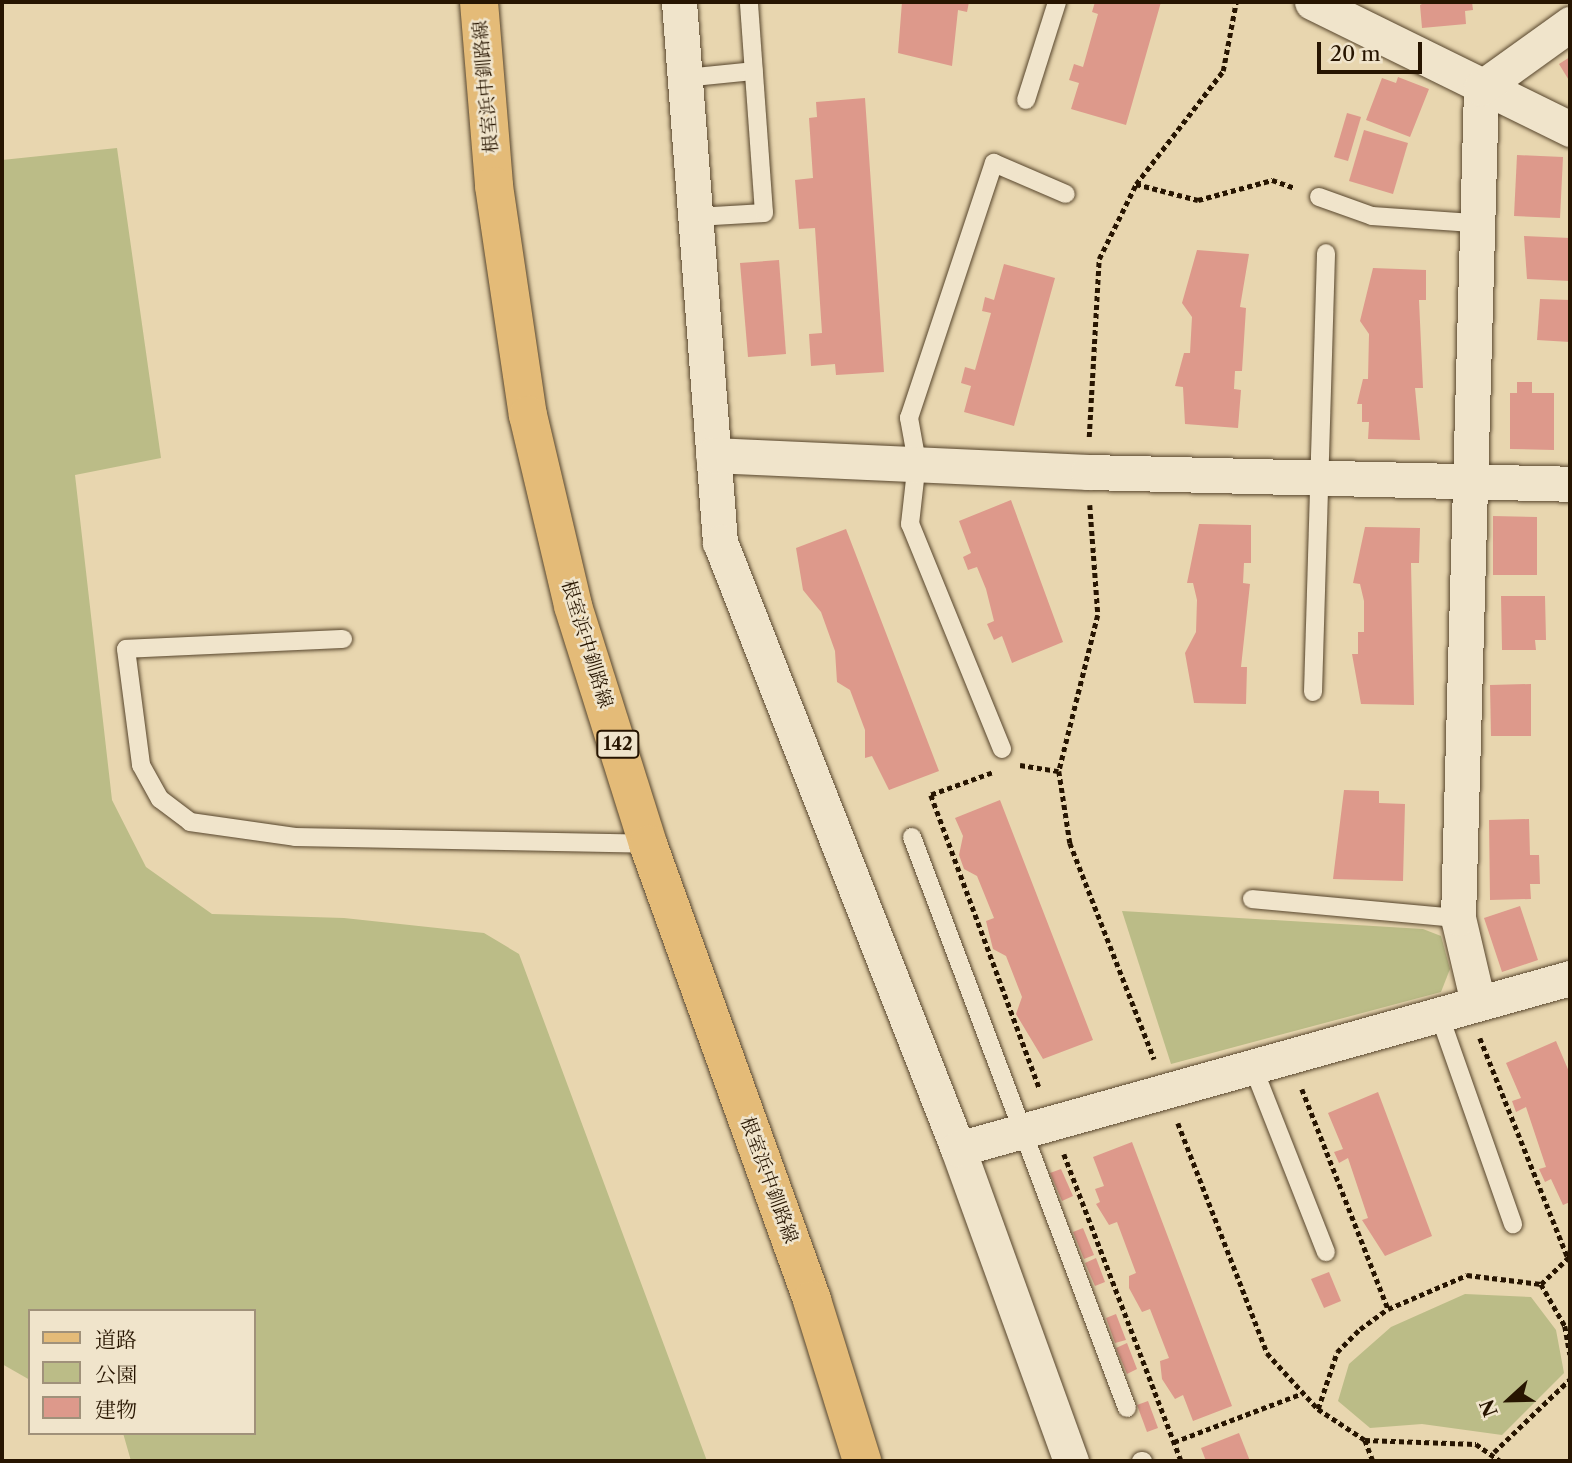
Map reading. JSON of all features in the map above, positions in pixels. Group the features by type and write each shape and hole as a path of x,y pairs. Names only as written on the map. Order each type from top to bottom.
{"main road":[{"name":"根室浜中釧路線","path":"479,2 494,186 528,415 573,606 648,844 812,1300 862,1461"}],"street":[{"path":"678,2 697,217 720,542 958,1149 1072,1461"},
{"path":"1312,2 1481,88 1570,129"},
{"path":"1481,88 1570,24"},
{"path":"1478,1003 1458,918 1473,223 1481,88"},
{"path":"713,454 1087,472 1570,484"},
{"path":"958,1149 1253,1067 1443,1024 1478,1003 1570,978"}],"lane":[{"path":"697,217 764,213 749,2"},
{"path":"1026,100 1057,2"},
{"path":"685,78 754,71"},
{"path":"1002,749 910,524 917,462 909,418 994,163 1066,194"},
{"path":"1319,197 1372,216 1473,223"},
{"path":"1313,692 1326,253"},
{"path":"343,639 126,649 141,765 160,799 190,822 295,838 648,844"},
{"path":"912,837 1128,1408"},
{"path":"1252,900 1458,918"},
{"path":"1443,1024 1513,1224"},
{"path":"1253,1067 1326,1252"}],"path":[{"path":"1236,2 1223,71 1136,184 1099,259 1087,472 1098,615 1059,771 1070,843 1267,1353 1318,1409 1365,1440 1373,1461"},
{"path":"1136,184 1198,200 1272,180 1319,197"},
{"path":"1002,749 1015,764 1059,771"},
{"path":"1443,1024 1474,1024 1569,1257 1541,1284"},
{"path":"1298,1079 1388,1309"},
{"path":"1318,1409 1337,1352 1388,1309 1467,1275 1541,1284"},
{"path":"1541,1284 1565,1326 1570,1355"},
{"path":"1494,1452 1570,1379"},
{"path":"1174,1441 1303,1393"},
{"path":"1365,1440 1410,1437 1476,1444 1494,1452 1500,1461"}],"green space":[{"path":"117,148 161,458 75,475 112,800 146,867 212,914 344,918 484,933 519,954 707,1461 131,1461 124,1435 256,1435 256,1309 28,1309 28,1379 2,1364 2,160"},
{"path":"1122,911 1423,929 1441,936 1450,969 1441,992 1171,1064"},
{"path":"1465,1294 1531,1297 1556,1330 1564,1373 1502,1435 1422,1424 1370,1428 1338,1401 1349,1364 1391,1327"}],"building":[{"path":"902,2 969,2 967,12 958,10 952,66 898,53"},
{"path":"1095,2 1161,2 1126,125 1071,109 1079,83 1069,80 1074,64 1083,67 1098,14 1092,12"},
{"path":"1426,2 1472,2 1473,10 1465,11 1466,24 1422,28 1420,5"},
{"path":"1570,57 1570,82 1559,64"},
{"path":"1398,77 1429,89 1410,137 1366,120 1382,78 1396,83"},
{"path":"865,98 884,372 836,375 835,364 811,366 809,334 822,333 815,228 799,229 795,180 813,178 809,118 817,117 816,102"},
{"path":"1347,113 1361,117 1348,161 1334,157"},
{"path":"1364,130 1408,143 1393,194 1349,181"},
{"path":"1517,155 1563,157 1560,218 1514,216"},
{"path":"1524,236 1570,238 1570,281 1527,279"},
{"path":"1197,250 1249,254 1240,307 1246,308 1242,371 1235,371 1234,389 1241,390 1238,428 1185,424 1183,387 1175,386 1184,353 1190,353 1192,317 1182,303"},
{"path":"779,260 786,354 748,357 740,263"},
{"path":"1004,264 1055,278 1014,426 964,412 971,386 961,383 965,367 975,370 991,313 982,311 985,297 994,300"},
{"path":"1373,268 1426,270 1426,300 1419,300 1423,388 1415,388 1420,440 1368,439 1369,422 1362,422 1362,404 1357,404 1363,379 1368,379 1369,334 1360,321"},
{"path":"1540,299 1570,300 1570,342 1537,340"},
{"path":"1517,382 1532,382 1532,393 1554,393 1554,450 1510,449 1510,393 1517,393"},
{"path":"1011,500 1063,642 1012,663 1002,636 994,640 987,624 994,621 986,589 977,567 968,570 963,557 971,553 959,521"},
{"path":"1493,516 1537,517 1537,575 1493,575"},
{"path":"1199,524 1251,525 1251,563 1244,563 1243,583 1250,584 1241,667 1247,667 1246,704 1194,703 1185,653 1196,632 1197,600 1193,583 1187,583"},
{"path":"1365,527 1420,528 1419,563 1411,563 1414,705 1361,704 1352,654 1358,654 1358,632 1364,632 1364,601 1360,584 1353,583"},
{"path":"846,529 939,771 889,790 872,756 865,758 865,730 850,690 837,682 835,651 821,612 803,590 796,548"},
{"path":"1501,596 1545,596 1546,640 1535,640 1536,650 1502,650"},
{"path":"1531,684 1531,736 1491,736 1490,685"},
{"path":"1344,790 1379,791 1379,803 1405,804 1403,881 1333,879"},
{"path":"1000,800 1093,1040 1043,1059 1016,1014 1022,997 1006,956 993,949 986,921 994,918 977,876 964,869 959,855 963,836 955,818"},
{"path":"1529,819 1530,855 1539,855 1540,884 1530,884 1531,899 1490,900 1489,820"},
{"path":"1520,906 1538,960 1502,972 1484,918"},
{"path":"1556,1041 1570,1074 1570,1202 1563,1205 1551,1179 1545,1182 1539,1169 1546,1167 1526,1107 1516,1112 1512,1101 1521,1098 1506,1063"},
{"path":"1378,1092 1432,1236 1385,1256 1362,1220 1368,1218 1348,1158 1339,1163 1334,1152 1343,1149 1328,1113"},
{"path":"1132,1142 1232,1406 1193,1421 1183,1395 1175,1399 1162,1379 1160,1361 1169,1358 1150,1309 1142,1312 1129,1288 1129,1276 1136,1273 1117,1222 1109,1225 1096,1204 1100,1202 1095,1189 1104,1186 1093,1157"},
{"path":"1061,1169 1073,1196 1062,1201 1050,1173"},
{"path":"1083,1228 1094,1255 1084,1259 1073,1232"},
{"path":"1096,1258 1105,1282 1095,1286 1085,1263"},
{"path":"1329,1272 1341,1301 1324,1308 1311,1279"},
{"path":"1116,1314 1126,1340 1115,1343 1106,1318"},
{"path":"1127,1343 1137,1369 1127,1374 1116,1348"},
{"path":"1148,1401 1158,1428 1147,1432 1137,1405"},
{"path":"1239,1433 1250,1461 1206,1461 1201,1448"}]}
